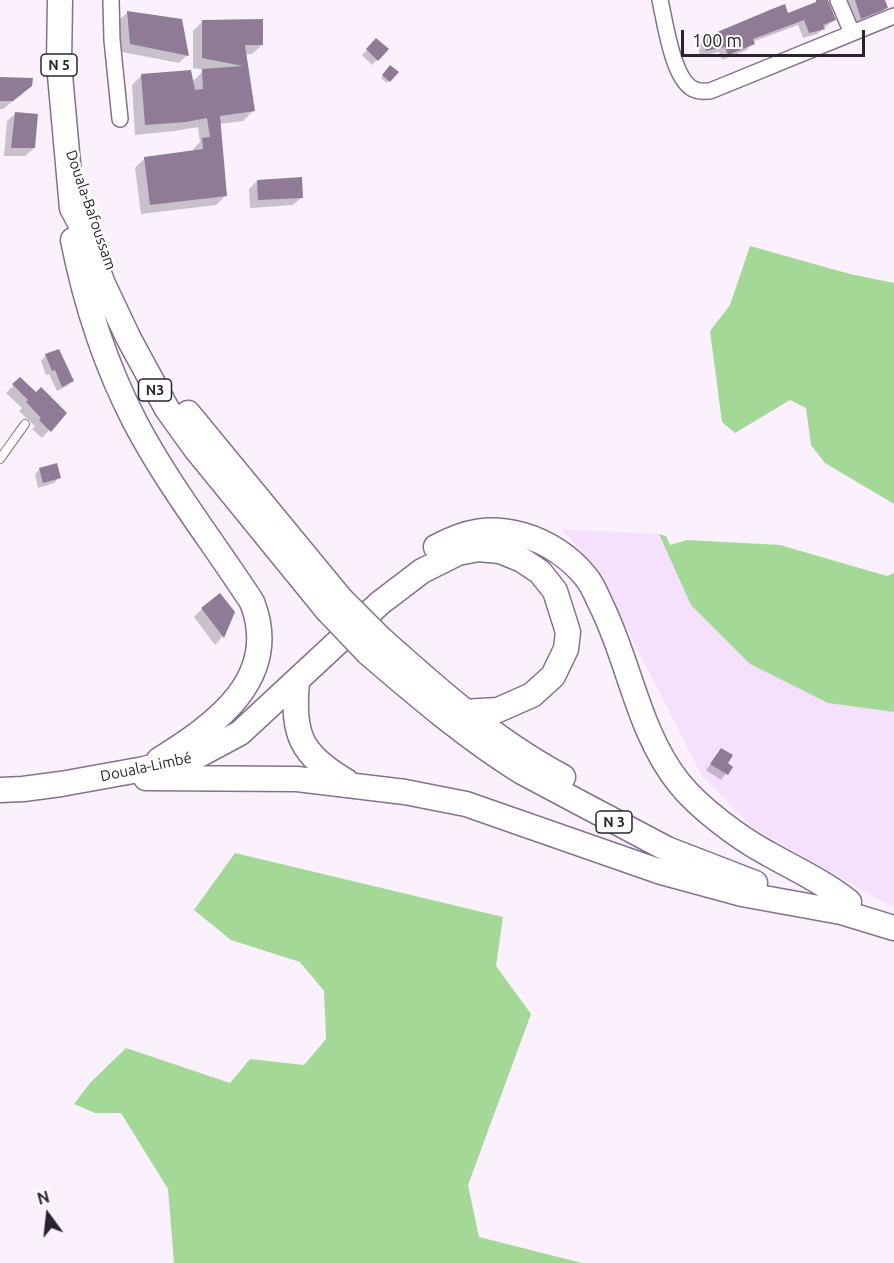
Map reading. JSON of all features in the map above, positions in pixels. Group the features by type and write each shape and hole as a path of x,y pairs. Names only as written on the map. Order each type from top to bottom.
{"highway":[{"name":"N 5","path":"60,0 59,64 64,130"},
{"name":"Douala-Bafoussam","path":"64,130 72,208 103,284 133,348 167,409 195,448 374,646"},
{"name":"Douala-Bafoussam","path":"64,130 105,255 142,334 167,380 190,416 334,604"},
{"path":"72,208 73,241 91,313 124,398 160,466 252,602 259,635 254,668 246,688 232,704 194,737 144,769"},
{"path":"380,603 396,580 409,567 435,548 469,533 502,530 530,537 555,548 588,578 612,628 657,750 680,783 713,816 764,852 833,889 845,907"},
{"path":"380,603 436,562 458,553 478,549 500,551 522,560 540,572 555,591 566,618 568,632 566,649 553,676 532,695 514,704 498,710 463,712"},
{"name":"Douala-Limbé","path":"0,790 33,788 144,769 199,755 220,745 240,734 380,603"},
{"name":"N 3","path":"374,646 463,712 555,773 672,836 894,928"},
{"name":"N 3","path":"374,646 419,697 493,753 544,785 667,849 769,888 845,907 894,914"},
{"path":"297,682 296,725 305,746 322,768 351,784"},
{"path":"99,777 297,779 405,792 466,804 661,872 742,894 845,907"}],"street":[{"path":"111,0 112,40 120,119"},
{"path":"660,0 673,55 683,81 695,90 710,91 894,16"},
{"path":"838,0 852,33"}],"lane":[{"path":"0,459 25,424"}],"shaded area":[{"path":"561,529 659,534 691,605 828,703 894,712 894,906 752,827 701,774 595,566"}],"green space":[{"path":"750,246 850,274 894,283 894,504 825,463 811,445 806,408 790,400 735,433 722,422 710,331 730,305"},
{"path":"659,534 666,536 670,545 687,540 780,545 887,576 894,573 894,712 828,703 750,664 691,605"},
{"path":"235,853 503,917 496,966 531,1014 468,1185 479,1237 582,1263 174,1263 168,1189 121,1113 95,1113 74,1104 90,1083 126,1048 230,1083 250,1059 304,1065 326,1039 324,991 300,962 231,940 194,910"}],"building":[{"path":"816,0 828,0 836,20 823,25 825,29 809,33 804,20 753,39 755,44 728,55 725,47 706,51 703,38 785,4 788,13 816,2"},
{"path":"855,0 885,0 888,8 861,19"},
{"path":"127,11 182,19 189,56 130,44"},
{"path":"263,19 263,45 245,45 255,111 220,116 227,196 150,205 144,157 203,149 202,138 210,137 207,118 145,125 141,74 191,70 195,90 203,89 202,69 243,66 202,58 202,20"},
{"path":"376,38 389,49 378,61 366,49"},
{"path":"390,65 399,72 390,82 382,75"},
{"path":"0,77 33,78 32,86 13,101 0,101"},
{"path":"15,112 38,114 35,148 11,148"},
{"path":"302,177 303,198 258,200 257,180"},
{"path":"59,349 74,381 62,387 45,354"},
{"path":"20,377 36,392 41,387 67,413 51,432 26,402 28,400 12,384"},
{"path":"57,463 61,478 43,483 39,468"},
{"path":"220,593 235,612 224,638 201,608"},
{"path":"721,748 733,755 728,763 733,767 728,775 710,764"}]}
